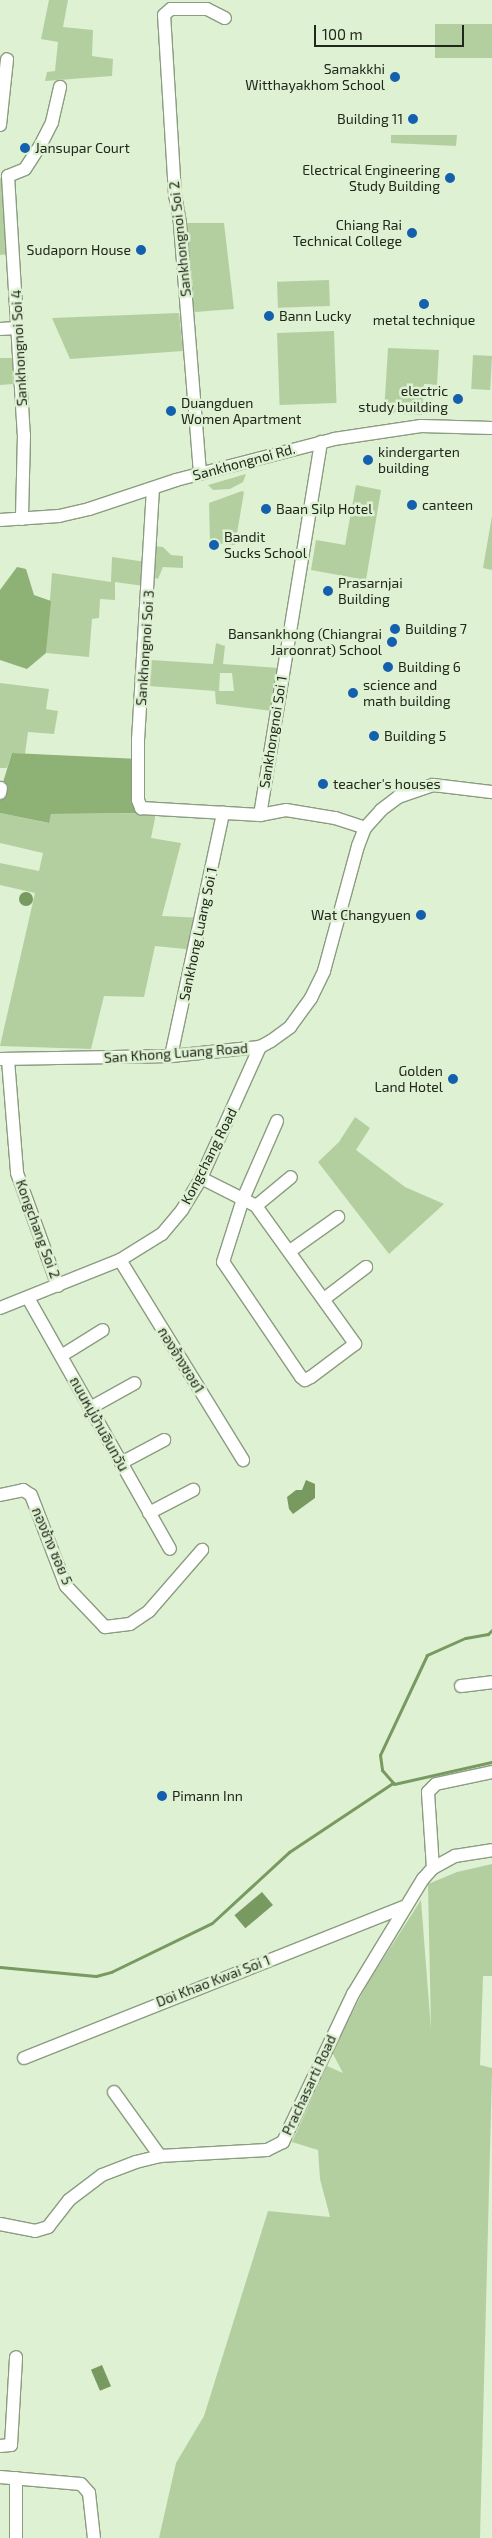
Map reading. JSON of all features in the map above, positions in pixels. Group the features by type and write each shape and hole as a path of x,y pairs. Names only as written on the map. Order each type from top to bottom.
{"street":[{"name":"Sankhongnoi Soi 2","path":"200,473 174,185 164,15 171,9 207,9 225,18"},
{"path":"0,125 7,59"},
{"path":"4,175 26,169 52,122 60,87"},
{"name":"Sankhongnoi Soi 4","path":"4,175 24,436 22,519"},
{"path":"0,329 17,328"},
{"name":"Sankhongnoi Rd.","path":"0,520 22,519 89,509 200,473 321,442 421,426 492,428"},
{"name":"Sankhongnoi Soi 1","path":"260,815 321,442"},
{"name":"Sankhongnoi Soi 3","path":"153,488 138,739 138,800 141,808 223,813"},
{"name":"San Khong Luang Road","path":"4,1059 171,1056 260,1047 290,1026 311,998 324,971 347,881 365,828 381,810 416,788 433,785 492,792"},
{"path":"223,813 260,815 286,810 335,818 365,828"},
{"name":"Sankhong Luang Soi 1","path":"171,1056 223,813"},
{"name":"Kongchang Road","path":"0,1308 120,1260 162,1234 182,1210 201,1178 260,1047"},
{"name":"Kongchang Soi 2","path":"4,1059 17,1173 58,1286"},
{"path":"201,1178 242,1199 256,1206 290,1250 355,1344 305,1380 223,1262 242,1199 277,1121"},
{"path":"256,1206 291,1177"},
{"path":"290,1250 338,1217"},
{"name":"กองจ้างซอย1","path":"120,1260 243,1460"},
{"path":"324,1298 366,1267"},
{"name":"ถนนหมู่บ้านอินทวัน","path":"28,1298 170,1549"},
{"path":"61,1356 103,1330"},
{"path":"90,1408 134,1383"},
{"path":"121,1463 164,1440"},
{"name":"กองช้าง ซอย 5","path":"0,1495 23,1490 31,1495 66,1586 105,1627 130,1624 149,1611 202,1550"},
{"path":"149,1513 193,1490"},
{"path":"461,1686 492,1682"},
{"path":"433,1868 428,1792 436,1784 492,1772"},
{"name":"Prachasarti Road","path":"0,2224 36,2231 48,2227 70,2200 102,2175 160,2156 267,2150 283,2142 353,1994 404,1908 433,1868 455,1856 492,1850"},
{"name":"Doi Khao Kwai Soi 1","path":"24,2058 404,1908"},
{"path":"114,2092 160,2156"},
{"path":"0,2446 11,2446 16,2357"},
{"path":"0,2477 78,2482 85,2486 91,2501 94,2538"},
{"path":"16,2478 16,2538"}],"shaded area":[{"path":"49,0 68,0 63,27 93,30 92,56 113,59 112,76 45,81 47,72 55,71 58,42 41,39"},
{"path":"435,24 492,24 492,58 435,58"},
{"path":"391,135 457,135 456,146 391,143"},
{"path":"0,178 4,178 9,254 0,255"},
{"path":"184,223 224,223 234,309 195,312 190,308"},
{"path":"329,280 330,306 278,308 277,282"},
{"path":"179,313 183,351 70,359 52,318"},
{"path":"334,331 337,403 280,405 277,333"},
{"path":"388,348 439,350 437,385 424,384 422,415 384,413"},
{"path":"473,355 492,356 490,390 471,389"},
{"path":"0,358 12,358 14,384 0,385"},
{"path":"246,474 243,482 230,489 213,490 208,485"},
{"path":"356,485 381,490 366,580 311,570 316,540 345,545"},
{"path":"242,491 244,492 235,545 210,543 209,503"},
{"path":"492,516 492,570 483,568"},
{"path":"153,546 163,547 171,555 183,556 183,568 163,567 158,579 153,577"},
{"path":"112,557 146,562 144,586 115,582 115,600 100,599 99,618 92,619 89,657 46,653 52,573 111,582"},
{"path":"17,567 26,569 34,595 51,601 46,653 27,669 0,660 0,590"},
{"path":"216,643 225,646 223,664 279,668 272,711 216,704 215,691 149,686 151,660 213,664","holes":["220,673 232,673 234,691 219,691"]},
{"path":"0,683 49,689 46,709 58,711 54,734 28,732 25,754 12,753 7,768 0,768"},
{"path":"12,753 139,759 139,813 51,814 49,823 0,813 0,792"},
{"path":"0,813 48,823 51,814 156,813 151,838 181,843 162,916 203,918 195,950 155,946 144,997 104,996 91,1049 0,1046 35,893 0,885 0,863 39,871 43,853 0,843"},
{"path":"23,892 29,892 33,899 29,906 23,906 19,902 19,896"},
{"path":"355,1117 370,1128 356,1150 405,1187 444,1204 389,1254 318,1162 339,1142"},
{"path":"306,1480 315,1484 315,1498 293,1514 289,1509 287,1497 296,1490 302,1490"},
{"path":"492,1864 492,1976 483,1976 480,2065 492,2068 492,2072 480,2538 159,2538 176,2463 204,2416 268,2211 330,2217 320,2179 318,2150 292,2142 327,2066 343,2073 332,2052 367,1984 421,1900 431,2030 428,1884 457,1872"},
{"path":"262,1892 273,1905 245,1928 234,1915"},
{"path":"102,2365 111,2386 100,2391 91,2370"}],"waterway":[{"path":"492,1630 488,1634 465,1638 427,1655 380,1755 382,1770 394,1784 492,1762"},
{"path":"0,1967 96,1976 111,1972 212,1923 289,1852 393,1783"}],"place":[{"name":"Samakkhi Witthayakhom School","path":"395,77"},
{"name":"Building 11","path":"413,119"},
{"name":"Jansupar Court","path":"25,148"},
{"name":"Electrical Engineering Study Building","path":"450,178"},
{"name":"Chiang Rai Technical College","path":"412,233"},
{"name":"Sudaporn House","path":"141,250"},
{"name":"metal technique","path":"424,304"},
{"name":"Bann Lucky","path":"269,316"},
{"name":"electric study building","path":"458,399"},
{"name":"Duangduen Women Apartment","path":"171,411"},
{"name":"kindergarten building","path":"368,460"},
{"name":"canteen","path":"412,505"},
{"name":"Baan Silp Hotel","path":"266,509"},
{"name":"Bandit Sucks School","path":"214,545"},
{"name":"Prasarnjai Building","path":"328,591"},
{"name":"Building 7","path":"395,629"},
{"name":"Bansankhong (Chiangrai Jaroonrat) School","path":"392,642"},
{"name":"Building 6","path":"388,667"},
{"name":"science and math building","path":"353,693"},
{"name":"Building 5","path":"374,736"},
{"name":"teacher's houses","path":"323,784"},
{"name":"Wat Changyuen","path":"421,915"},
{"name":"Golden Land Hotel","path":"453,1079"},
{"name":"Pimann Inn","path":"162,1796"}]}
